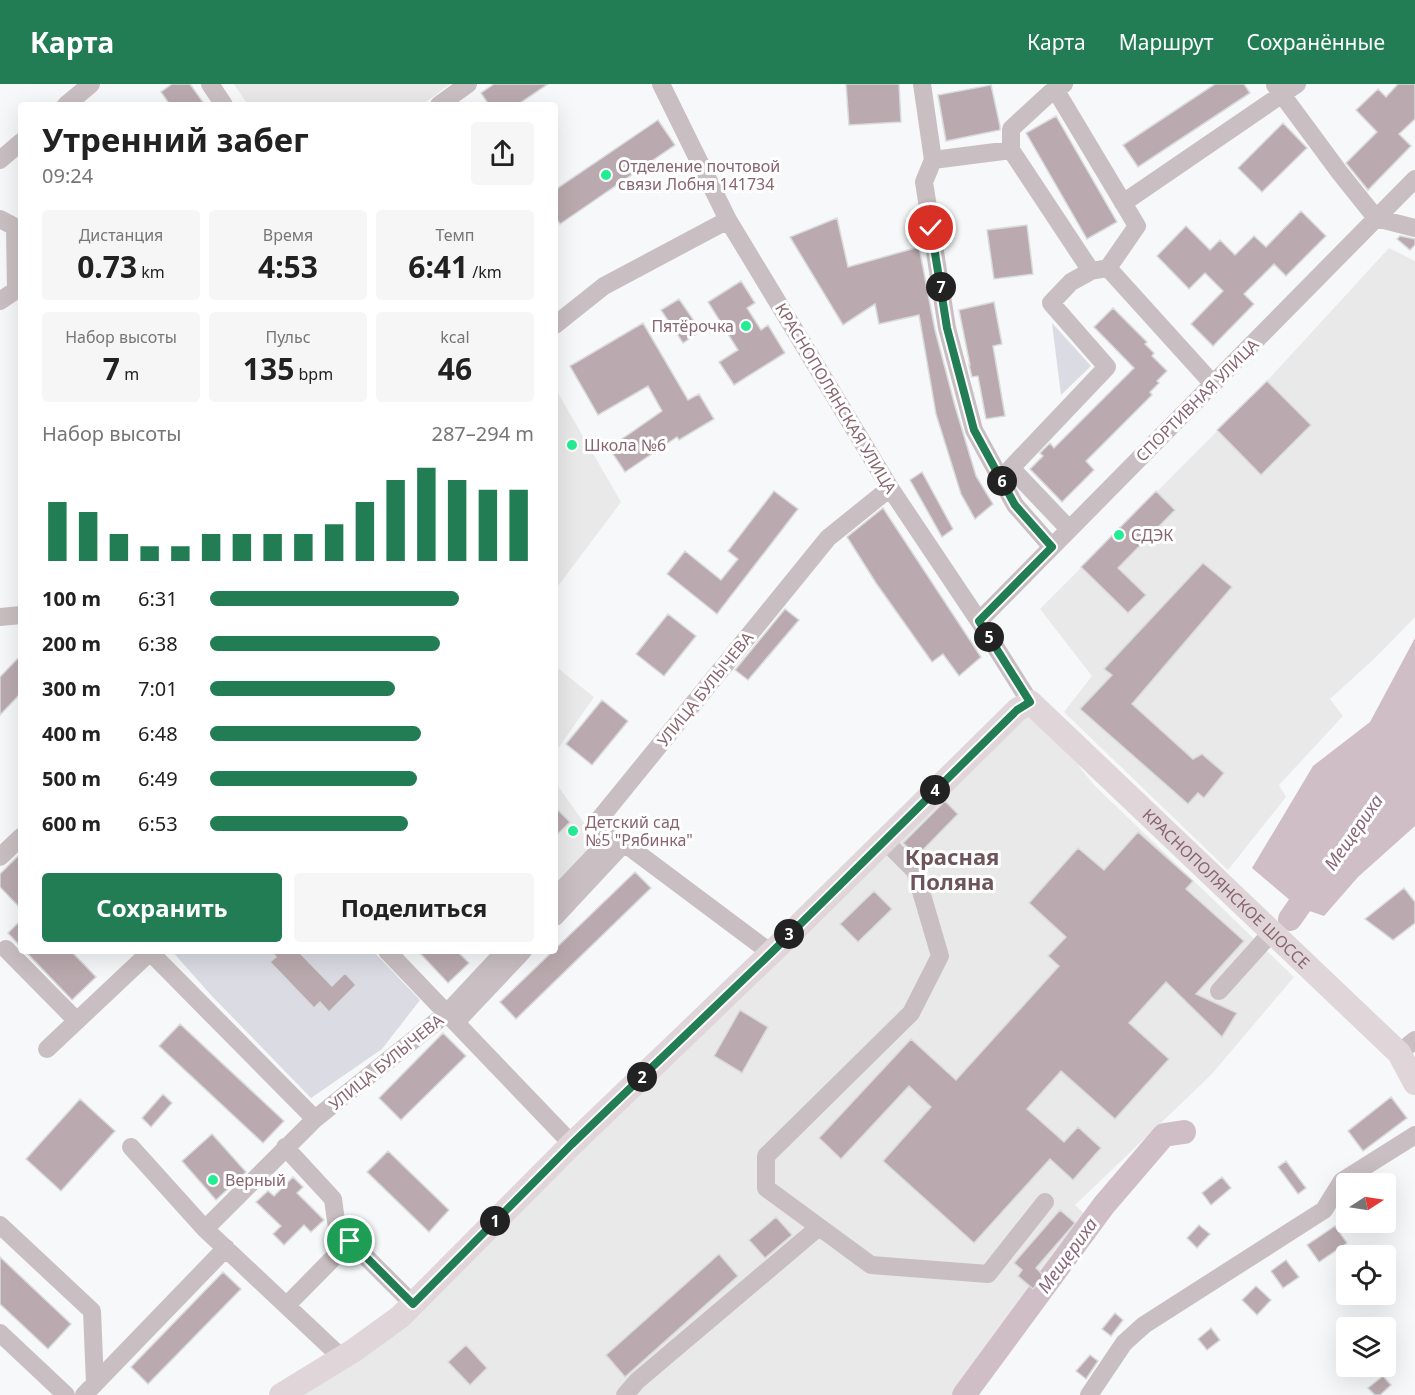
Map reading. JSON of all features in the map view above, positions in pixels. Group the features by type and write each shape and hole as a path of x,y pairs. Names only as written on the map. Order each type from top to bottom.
{"main road":[{"path":"281,1395 342,1358 400,1317 572,1144 771,953 1017,710 1030,702"},
{"name":"КРАСНОПОЛЯНСКОЕ ШОССЕ","path":"1030,702 1272,932 1407,1046 1415,1083"}],"street":[{"path":"70,102 91,84"},
{"path":"210,84 222,102"},
{"path":"443,102 468,84"},
{"name":"КРАСНОПОЛЯНСКАЯ УЛИЦА","path":"661,84 728,220 890,488 1030,702"},
{"path":"922,84 933,160 924,182 947,328 974,430 1015,505 1052,547"},
{"path":"1070,529 1011,468 1107,367 1051,303 1071,282 1100,270 1137,226 1060,87 1011,129 1011,150 1100,270 1213,384"},
{"path":"1124,203 1284,87 1340,173 1376,218 1415,228"},
{"path":"0,160 18,145"},
{"path":"933,160 1011,150"},
{"name":"СПОРТИВНАЯ УЛИЦА","path":"979,621 1415,179"},
{"path":"0,219 15,227 16,290 0,301"},
{"path":"558,323 604,286 728,220"},
{"name":"УЛИЦА БУЛЫЧЕВА","path":"558,894 611,838 597,822 828,538 890,488"},
{"path":"0,617 18,615"},
{"path":"0,857 18,840"},
{"path":"884,840 915,871 940,956 911,1013 766,1156 766,1188 871,1265 988,1274 1045,1202"},
{"path":"558,914 624,843 771,953"},
{"path":"1219,991 1272,932"},
{"path":"6,949 77,1020"},
{"path":"47,1049 147,954"},
{"path":"151,954 315,1119"},
{"path":"390,954 572,1144"},
{"name":"УЛИЦА БУЛЫЧЕВА","path":"205,1229 315,1119 452,1017 503,954"},
{"path":"452,1017 520,954"},
{"path":"1089,1395 1124,1343 1144,1325 1324,1210 1342,1181 1415,1135"},
{"path":"285,1147 333,1199 337,1228 413,1304"},
{"path":"130,1148 205,1229 342,1358"},
{"path":"0,1224 92,1311 87,1392"},
{"path":"625,1395 637,1381 819,1227"},
{"path":"287,1305 350,1241"},
{"path":"87,1392 226,1248"},
{"path":"0,1333 66,1395"}],"shaded area":[{"path":"234,84 450,84 426,102 246,102"},
{"path":"1389,248 1415,261 1415,617 1330,699 1343,716 1279,785 1286,797 1228,870 1064,712 1092,676 1040,609 1267,381"},
{"path":"1052,323 1091,366 1061,395"},
{"name":"Школа №6","path":"558,393 621,502 558,586"},
{"path":"558,668 594,697 558,749"},
{"path":"1029,712 1042,719 1093,784 1294,977 1211,1075 1075,1205 1090,1219 1040,1297 955,1395 301,1395"},
{"name":"Детский сад №5 \"Рябинка\"","path":"558,786 597,841 558,886"},
{"path":"175,954 376,954 420,1000 382,1049 311,1098 210,994"}],"water":[{"path":"1415,638 1415,826 1358,877 1324,916 1298,907 1252,868 1313,766 1370,722"}],"building":[{"path":"172,84 190,84 203,102 168,102 161,92"},
{"path":"494,84 548,84 521,102 487,102 481,93"},
{"path":"846,84 899,84 901,122 849,125"},
{"path":"1215,84 1244,84 1250,93 1138,167 1123,145"},
{"path":"1398,84 1415,84 1415,119 1399,134 1411,146 1368,190 1346,163 1377,132 1356,110 1378,89 1386,97"},
{"path":"991,85 1000,130 946,141 938,95"},
{"path":"1056,116 1117,222 1087,239 1026,133"},
{"path":"658,120 675,145 560,224 558,221 558,188"},
{"path":"1283,123 1307,148 1262,192 1238,168"},
{"path":"1301,211 1326,236 1286,276 1274,264 1244,294 1254,304 1213,346 1191,324 1223,291 1205,273 1189,289 1157,256 1186,226 1210,250 1220,240 1235,255 1254,236 1266,247"},
{"path":"837,218 848,267 919,247 935,330 955,406 976,476 993,504 975,519 961,494 936,414 919,315 879,324 875,304 843,325 790,237"},
{"path":"1027,225 1033,274 994,279 987,230"},
{"path":"1400,236 1415,239 1415,245 1410,250 1397,239"},
{"path":"741,281 755,303 747,308 761,330 768,325 785,353 734,385 719,362 738,350 708,302"},
{"path":"679,299 701,331 683,343 661,310"},
{"path":"994,302 1002,344 993,346 1005,416 986,419 978,376 972,377 969,365 959,310"},
{"path":"1113,308 1147,342 1145,344 1154,353 1152,356 1167,371 1150,392 1152,395 1086,461 1094,470 1062,502 1030,469 1043,456 1040,453 1050,443 1054,448 1134,368 1094,327"},
{"path":"643,323 688,400 699,394 714,419 679,440 677,437 625,472 609,448 662,411 648,386 598,415 570,366"},
{"path":"1267,381 1311,425 1261,475 1217,430"},
{"path":"922,472 953,529 942,537 910,480"},
{"path":"774,491 798,509 717,614 667,574 685,551 721,580 738,559 728,551"},
{"path":"1156,491 1175,510 1118,568 1146,595 1128,613 1081,567"},
{"path":"883,508 981,657 959,676 943,654 932,662 876,583 847,537"},
{"path":"1203,563 1232,587 1132,704 1193,759 1202,754 1224,773 1204,798 1198,793 1188,804 1080,709 1112,675 1104,669"},
{"path":"785,609 799,620 748,680 735,670"},
{"path":"668,614 696,636 664,676 636,654"},
{"path":"18,658 18,696 0,715 0,677"},
{"path":"602,700 628,721 592,765 566,744"},
{"path":"945,801 958,814 917,856 903,843"},
{"path":"558,810 570,822 558,834"},
{"path":"1138,832 1193,881 1186,889 1244,941 1196,994 1237,1013 1222,1037 1166,982 1129,1023 1169,1059 1115,1119 1061,1071 1027,1109 1064,1142 1078,1127 1101,1148 1073,1180 1050,1159 974,1243 883,1161 931,1107 909,1086 841,1159 819,1138 911,1039 956,1080 1059,966 1048,956 1066,937 1029,903 1078,848 1104,870"},
{"path":"18,856 18,906 0,887 0,874"},
{"path":"635,872 651,888 516,1019 500,1002 550,954 558,954 558,946"},
{"path":"1404,888 1415,902 1415,923 1393,940 1365,919"},
{"path":"874,891 892,909 858,942 840,924"},
{"path":"18,923 18,944 8,933"},
{"path":"28,954 74,954 96,977 72,1000"},
{"path":"274,954 301,954 332,986 345,973 356,985 329,1012 320,1002 314,1008 270,962 276,957"},
{"path":"421,954 460,954 469,963 448,983"},
{"path":"740,1010 768,1027 742,1073 714,1056"},
{"path":"180,1024 284,1121 263,1143 159,1046"},
{"path":"443,1033 466,1056 401,1120 379,1098"},
{"path":"163,1094 172,1103 151,1127 142,1118"},
{"path":"1391,1097 1407,1118 1363,1151 1348,1131"},
{"path":"80,1099 115,1131 61,1191 26,1159"},
{"path":"212,1134 246,1172 216,1200 182,1161"},
{"path":"388,1151 449,1210 429,1232 367,1172"},
{"path":"1286,1161 1306,1188 1298,1194 1278,1167"},
{"path":"293,1177 303,1187 297,1193 324,1220 311,1232 304,1225 284,1245 273,1234 281,1226 256,1202 268,1191 274,1196"},
{"path":"1222,1177 1231,1188 1211,1205 1202,1193"},
{"path":"1060,1210 1075,1223 1036,1268 1044,1276 1033,1289 1018,1276 1022,1270 1014,1263"},
{"path":"776,1217 792,1235 765,1258 749,1240"},
{"path":"1199,1225 1210,1234 1197,1248 1187,1238"},
{"path":"1335,1226 1336,1233 1340,1233 1347,1243 1336,1245 1336,1250 1319,1262 1307,1245"},
{"path":"719,1254 738,1276 625,1377 606,1355"},
{"path":"0,1257 71,1324 48,1349 0,1304"},
{"path":"1286,1260 1299,1277 1283,1288 1271,1271"},
{"path":"223,1272 241,1289 148,1384 131,1367"},
{"path":"1256,1286 1271,1300 1257,1315 1242,1300"},
{"path":"1115,1313 1123,1320 1111,1336 1102,1329"},
{"path":"1211,1328 1220,1340 1207,1350 1198,1339"},
{"path":"466,1345 487,1368 470,1385 448,1362"},
{"path":"1090,1355 1098,1361 1086,1379 1076,1371"},
{"path":"1382,1377 1391,1385 1380,1395 1375,1395 1368,1388"}],"waterway":[{"name":"Мещериха","path":"1290,919 1317,880"},
{"name":"Мещериха","path":"964,1395 1104,1205 1164,1135 1184,1132"}],"place":[{"name":"Отделение почтовой связи Лобня 141734","path":"606,175"},
{"name":"Пятёрочка","path":"746,326"},
{"name":"Школа №6","path":"572,445"},
{"name":"СДЭК","path":"1119,535"},
{"name":"Детский сад №5 \"Рябинка\"","path":"573,831"},
{"name":"Верный","path":"213,1180"}],"district":[{"name":"Красная Поляна","path":"952,868"}],"route":[{"path":"350,1241 413,1304 572,1144 771,953 1017,710 1030,702 979,621 1052,547 1015,505 974,430 947,328 931,228"}]}
